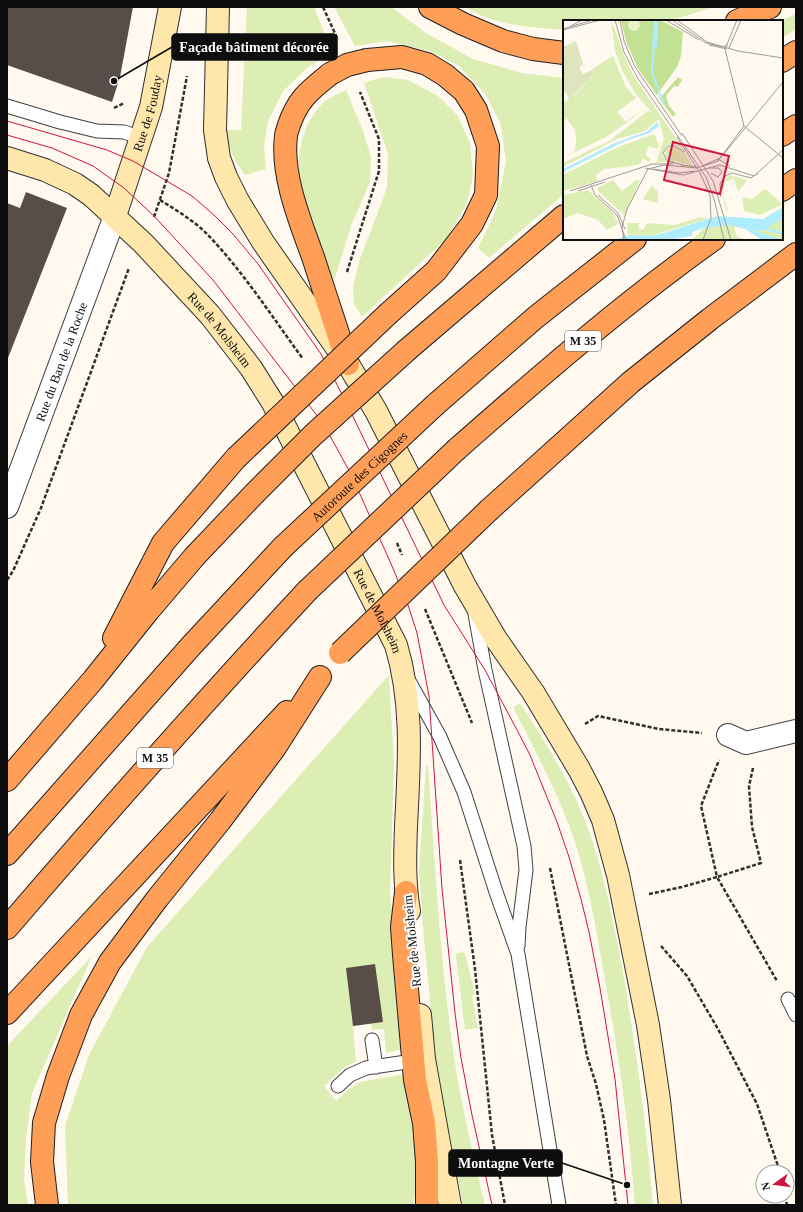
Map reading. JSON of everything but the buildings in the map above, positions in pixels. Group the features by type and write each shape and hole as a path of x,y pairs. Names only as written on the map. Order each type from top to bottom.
{"highway":[{"path":"430,7 463,24 503,41 534,49 563,53"},
{"path":"739,20 770,7"},
{"path":"783,60 796,52"},
{"path":"92,680 163,543 236,458 389,313 436,271 472,224 486,195 488,146 476,110 464,92 445,75 427,64 402,57 367,60 347,65 330,74 300,101 292,117 286,136 288,172 295,204 348,364"},
{"path":"783,134 796,126"},
{"path":"783,189 796,180"},
{"path":"7,780 195,556 254,494 313,435 408,350 563,217"},
{"name":"Autoroute des Cigognes","path":"7,854 191,646 283,547 435,405 536,317 634,240"},
{"name":"M 35","path":"7,928 213,693 307,591 457,449 541,375 637,296 713,240"},
{"path":"7,1013 198,806 320,677 340,653 488,510 631,382 710,319 796,254"},
{"path":"47,1205 42,1162 44,1123 58,1076 81,1015 110,962 156,899 220,821 274,750 320,677"},
{"path":"406,892 402,927 419,1060 415,1080 424,1123 428,1162 427,1205"}],"main road":[{"name":"Rue de Fouday","path":"115,216 151,107 170,7"},
{"path":"218,7 215,130 219,158 226,177 238,201 263,242 348,364 376,411 465,586 496,638 533,692 591,792 603,820 618,875 635,953 649,1032 659,1100 670,1205"},
{"name":"Rue de Molsheim","path":"7,158 45,170 75,184 91,195 115,216 143,242 210,315 251,368 273,403 396,645 403,667 407,688 409,733 406,892"},
{"path":"419,1060 450,1205"}],"street":[{"name":"Rue du Ban de la Roche","path":"7,507 115,216"},
{"path":"728,735 746,743 796,731"}],"lane":[{"path":"7,106 96,131 124,132 141,138"},
{"path":"465,586 476,616 485,670 524,846 526,870 519,927 518,954"},
{"path":"403,667 410,683 440,737 464,792 496,892 518,954 559,1205"},
{"path":"788,999 796,1015"},
{"path":"372,1040 376,1067"},
{"path":"338,1086 350,1075 366,1068 419,1060"}],"path":[{"path":"323,7 341,46"},
{"path":"152,222 169,173 188,72"},
{"path":"346,278 379,171 379,139 360,92"},
{"path":"160,200 186,216 206,234 237,269 304,360"},
{"path":"7,580 13,571 41,508 131,263"},
{"path":"430,620 474,729"},
{"path":"558,735 582,726 598,716 659,729 728,735 701,806 717,877 788,999"},
{"path":"649,894 682,887 761,863 752,827 749,786 759,740"},
{"path":"659,943 687,976 718,1029 757,1104 777,1164"}],"green space":[{"path":"247,7 314,7 332,53 308,67 283,91 268,121 264,147 266,169 245,175 232,154 228,143 227,130 241,130"},
{"path":"334,7 391,7 426,33 473,59 522,73 563,78 563,195 489,258 478,248 496,210 506,162 501,125 486,95 459,66 430,51 387,41 355,46"},
{"path":"465,7 713,7 686,16 668,20 563,20 563,30 500,22"},
{"path":"796,14 796,29 783,37 783,20"},
{"path":"384,77 408,80 438,96 458,116 470,143 473,176 467,203 447,238 362,317 354,304 353,286 360,259 387,188 388,154 364,83"},
{"path":"346,90 363,131 371,157 370,182 351,226 334,281 306,209 301,190 299,172 300,153 304,134 315,112 325,101"},
{"path":"389,675 394,763 390,895 405,1043 404,1049 386,1053 384,1029 372,1030 371,1024 353,1026 356,1062 346,1066 324,1086 336,1101 349,1089 360,1082 400,1075 406,1076 416,1130 417,1185 413,1205 68,1205 65,1126 89,1055 147,947"},
{"path":"520,703 553,756 575,797 594,846 609,901 620,956 640,1080 653,1205 635,1205 626,1114 617,1053 597,933 584,874 576,845 563,810 513,707"},
{"path":"428,765 438,911 449,1021 461,1094 485,1205 463,1205 436,1065 419,871 426,766"},
{"path":"462,952 465,954 475,994 472,996 478,1028 465,1030 456,956 456,954"},
{"path":"92,956 32,1093 26,1139 24,1180 28,1205 7,1205 7,1046"}],"tram line":[{"path":"7,121 107,150 133,161 192,196 233,234 258,264 321,354 344,398 444,605 485,670 530,755 557,822 581,899 600,988 615,1079 628,1205"},
{"path":"7,135 52,148 93,166 124,188 154,216 213,280 309,405 324,425 351,474 407,602 417,633 429,696 442,889 455,1013 461,1058 492,1205"}],"place":[{"name":"Façade bâtiment décorée","path":"114,81"},
{"name":"Montagne Verte","path":"627,1185"}]}
